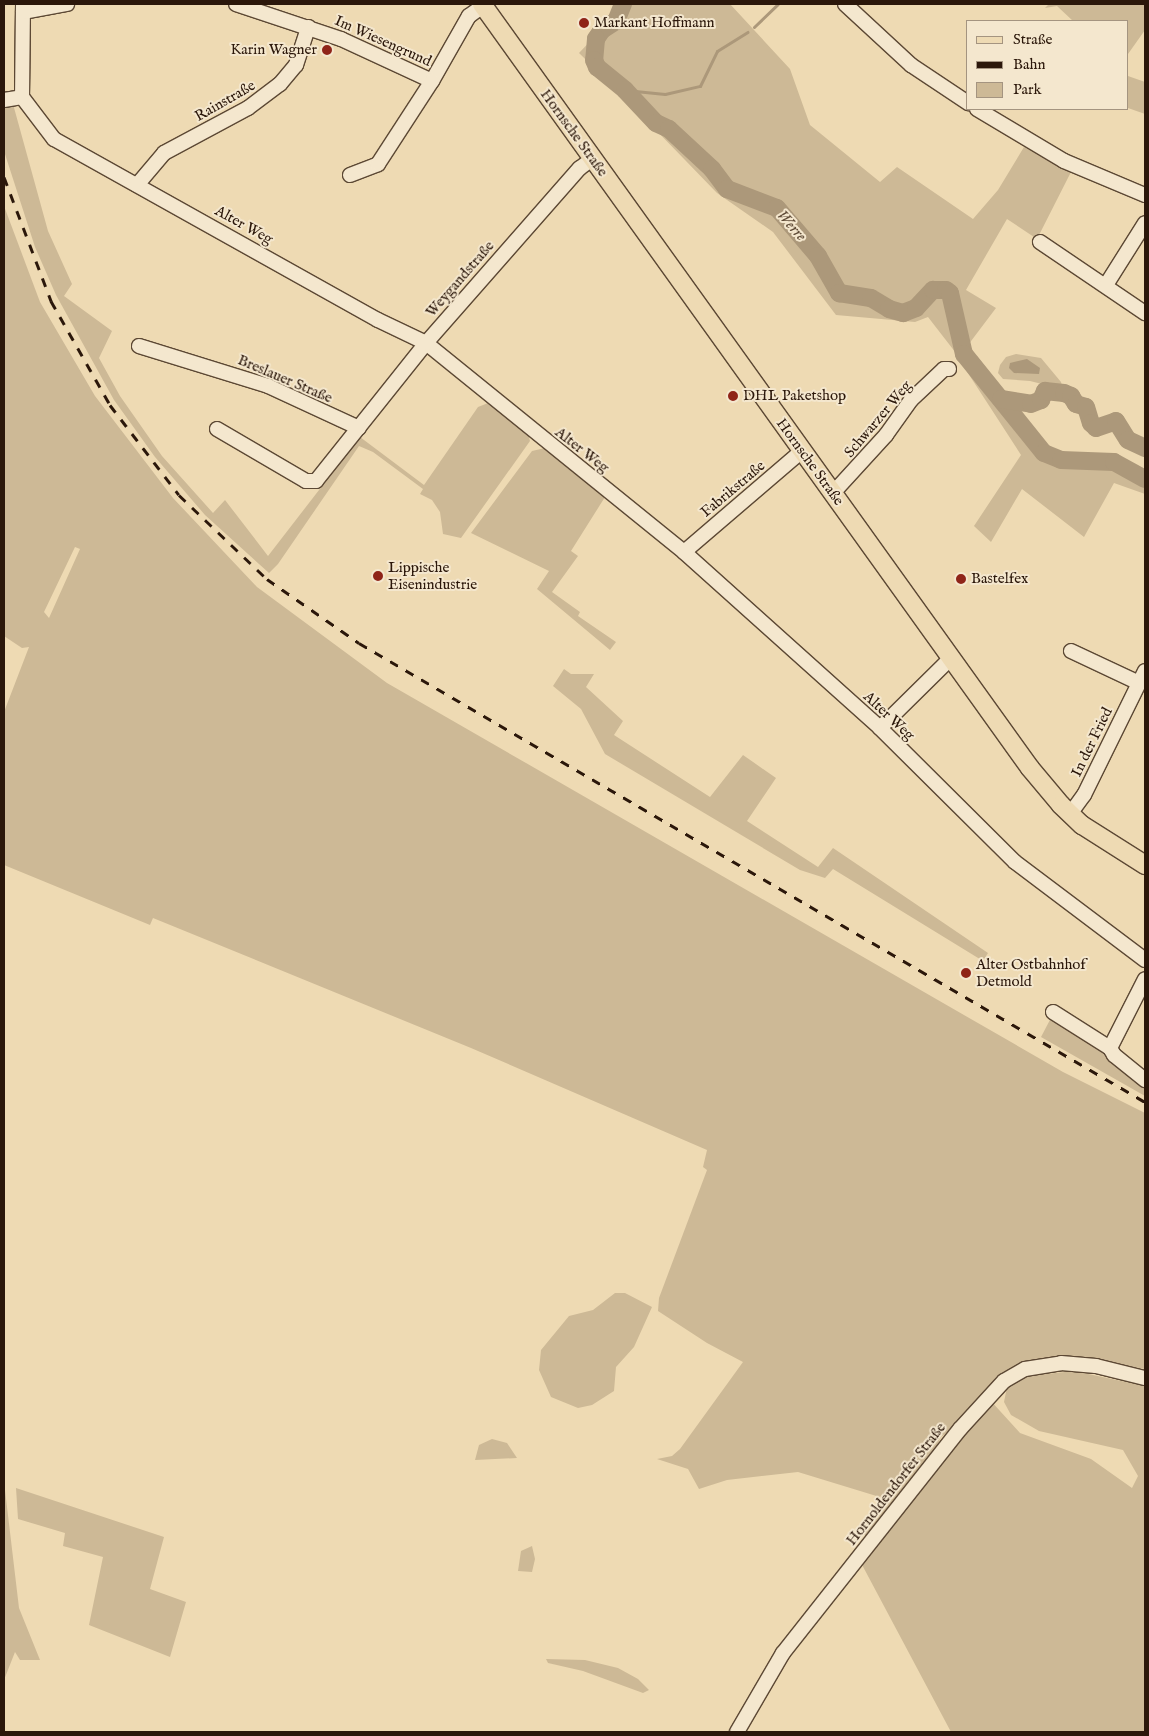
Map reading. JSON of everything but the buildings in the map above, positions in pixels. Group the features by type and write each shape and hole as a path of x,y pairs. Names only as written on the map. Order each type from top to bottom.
{"main road":[{"name":"Hornsche Straße","path":"480,6 502,32 1030,768 1070,814 1106,842 1145,865"}],"street":[{"path":"4,100 22,97 23,8 67,4"},
{"name":"Im Wiesengrund","path":"236,4 341,38 432,81"},
{"path":"845,4 911,66 966,102"},
{"name":"Im Wiesengrund","path":"350,175 378,164 432,81 469,16 480,6"},
{"name":"Rainstraße","path":"138,185 164,152 248,108 280,84 296,65 308,27"},
{"name":"Alter Weg","path":"22,97 54,138 426,343 684,552 880,728 1015,862 1145,960"},
{"path":"979,110 1064,161 1145,195"},
{"name":"Weygandstraße","path":"217,429 311,482 322,475 426,343 580,168 592,158"},
{"path":"1106,285 1145,223"},
{"path":"1040,242 1106,285 1145,314"},
{"name":"Breslauer Straße","path":"139,346 268,386 359,428"},
{"name":"Schwarzer Weg","path":"833,493 886,435 911,400 944,369 949,369"},
{"name":"Fabrikstraße","path":"684,552 802,451"},
{"name":"In der Fried","path":"1070,814 1084,795 1142,677 1071,651"},
{"path":"880,728 951,658"},
{"path":"1110,1048 1145,979"},
{"path":"1053,1012 1110,1048 1114,1055 1145,1080"},
{"name":"Hornoldendorfer Straße","path":"737,1732 783,1653 960,1429 1004,1381 1025,1369 1061,1363 1096,1366 1145,1378"}],"green space":[{"path":"613,4 730,4 790,69 810,125 880,182 897,167 973,219 998,190 1024,147 1071,172 1037,239 1007,219 966,290 996,308 959,357 928,317 915,322 836,315 773,232 717,193 622,95 629,89 621,94 579,53 599,32 614,9"},
{"path":"1049,4 1145,4 1145,30 1129,53 1129,20 1072,20 1057,6 1045,8"},
{"path":"1129,76 1145,82 1145,114 1129,108"},
{"path":"13,104 48,231 72,284 64,296 112,331 99,358 120,396 162,456 213,513 225,500 268,556 360,437 424,485 478,407 488,403 528,434 530,441 461,538 443,534 440,512 432,500 420,494 423,489 373,452 359,446 278,564 269,573 205,515 155,457 114,400 56,295 35,247 4,151 4,106"},
{"path":"4,206 40,302 95,396 173,498 257,587 387,683 1063,1072 1145,1113 1145,1369 1072,1357 1053,1357 1003,1372 996,1377 962,1421 941,1437 936,1448 867,1537 860,1531 883,1498 798,1472 727,1480 699,1489 688,1469 657,1459 672,1456 680,1449 743,1362 707,1343 658,1311 659,1298 707,1170 703,1167 707,1150 471,1048 153,918 150,925 4,865 4,712 29,647 22,648 4,636","holes":["75,547 80,549 49,618 44,612"]},
{"path":"1016,354 1041,358 1061,382 1064,393 1045,391 1042,384 1030,381 1003,379 998,373 1000,365 1006,357"},
{"path":"977,356 1050,451 1078,461 1120,465 1145,476 1145,494 1114,483 1084,537 1022,489 991,542 974,526 1021,455 964,367"},
{"path":"545,448 605,497 571,551 578,556 552,592 580,612 578,616 616,642 610,650 537,589 549,571 471,533 532,451"},
{"path":"564,669 571,674 594,674 586,687 623,721 614,735 710,797 743,755 776,778 747,821 818,867 833,848 988,953 983,961 833,869 825,878 800,870 605,754 581,709 553,686"},
{"path":"1052,1016 1097,1047 1134,1082 1136,1079 1145,1086 1145,1096 1041,1037"},
{"path":"615,1293 625,1293 652,1307 634,1347 616,1367 614,1391 592,1405 578,1408 551,1397 539,1370 541,1350 569,1316 593,1310"},
{"path":"1074,1371 1145,1386 1145,1732 951,1732 860,1561 990,1400 1020,1433 1091,1459 1132,1488 1138,1476 1123,1450 1039,1431 1011,1415 1004,1402 1007,1387 1028,1376"},
{"path":"492,1439 507,1443 517,1458 475,1460 479,1445"},
{"path":"16,1488 164,1537 150,1589 186,1602 170,1657 89,1625 103,1557 63,1546 65,1533 18,1519"},
{"path":"5,1490 19,1608 40,1660 20,1660 15,1652 4,1680"},
{"path":"532,1546 535,1559 532,1572 518,1571 521,1551"},
{"path":"546,1659 585,1660 618,1668 638,1679 649,1690 643,1693 583,1671 548,1663"}],"shaded area":[{"path":"1027,359 1040,368 1039,374 1014,373 1009,368 1010,363"}],"waterway":[{"name":"Werre","path":"623,4 616,21 602,30 596,39 594,60 597,67 625,90 656,123 669,129 712,169 727,189 777,208 818,256 839,293 871,298 889,309 903,313 916,308 933,290 946,290 950,293 964,354 1044,453 1061,460 1114,462 1145,479"},
{"path":"754,27 778,4"},
{"path":"625,90 665,94 700,86 717,51 747,32"},
{"name":"Werre","path":"1001,399 1031,404 1041,400 1045,391 1064,393 1071,396 1076,404 1086,407 1091,423 1096,428 1116,421 1128,440 1145,448"}],"railway":[{"path":"4,177 51,301 110,405 179,495 267,579 359,643 1145,1102"}],"place":[{"name":"Markant Hoffmann","path":"584,23"},
{"name":"Karin Wagner","path":"327,50"},
{"name":"DHL Paketshop","path":"733,396"},
{"name":"Lippische Eisenindustrie","path":"378,576"},
{"name":"Bastelfex","path":"961,579"},
{"name":"Alter Ostbahnhof Detmold","path":"966,973"}]}
